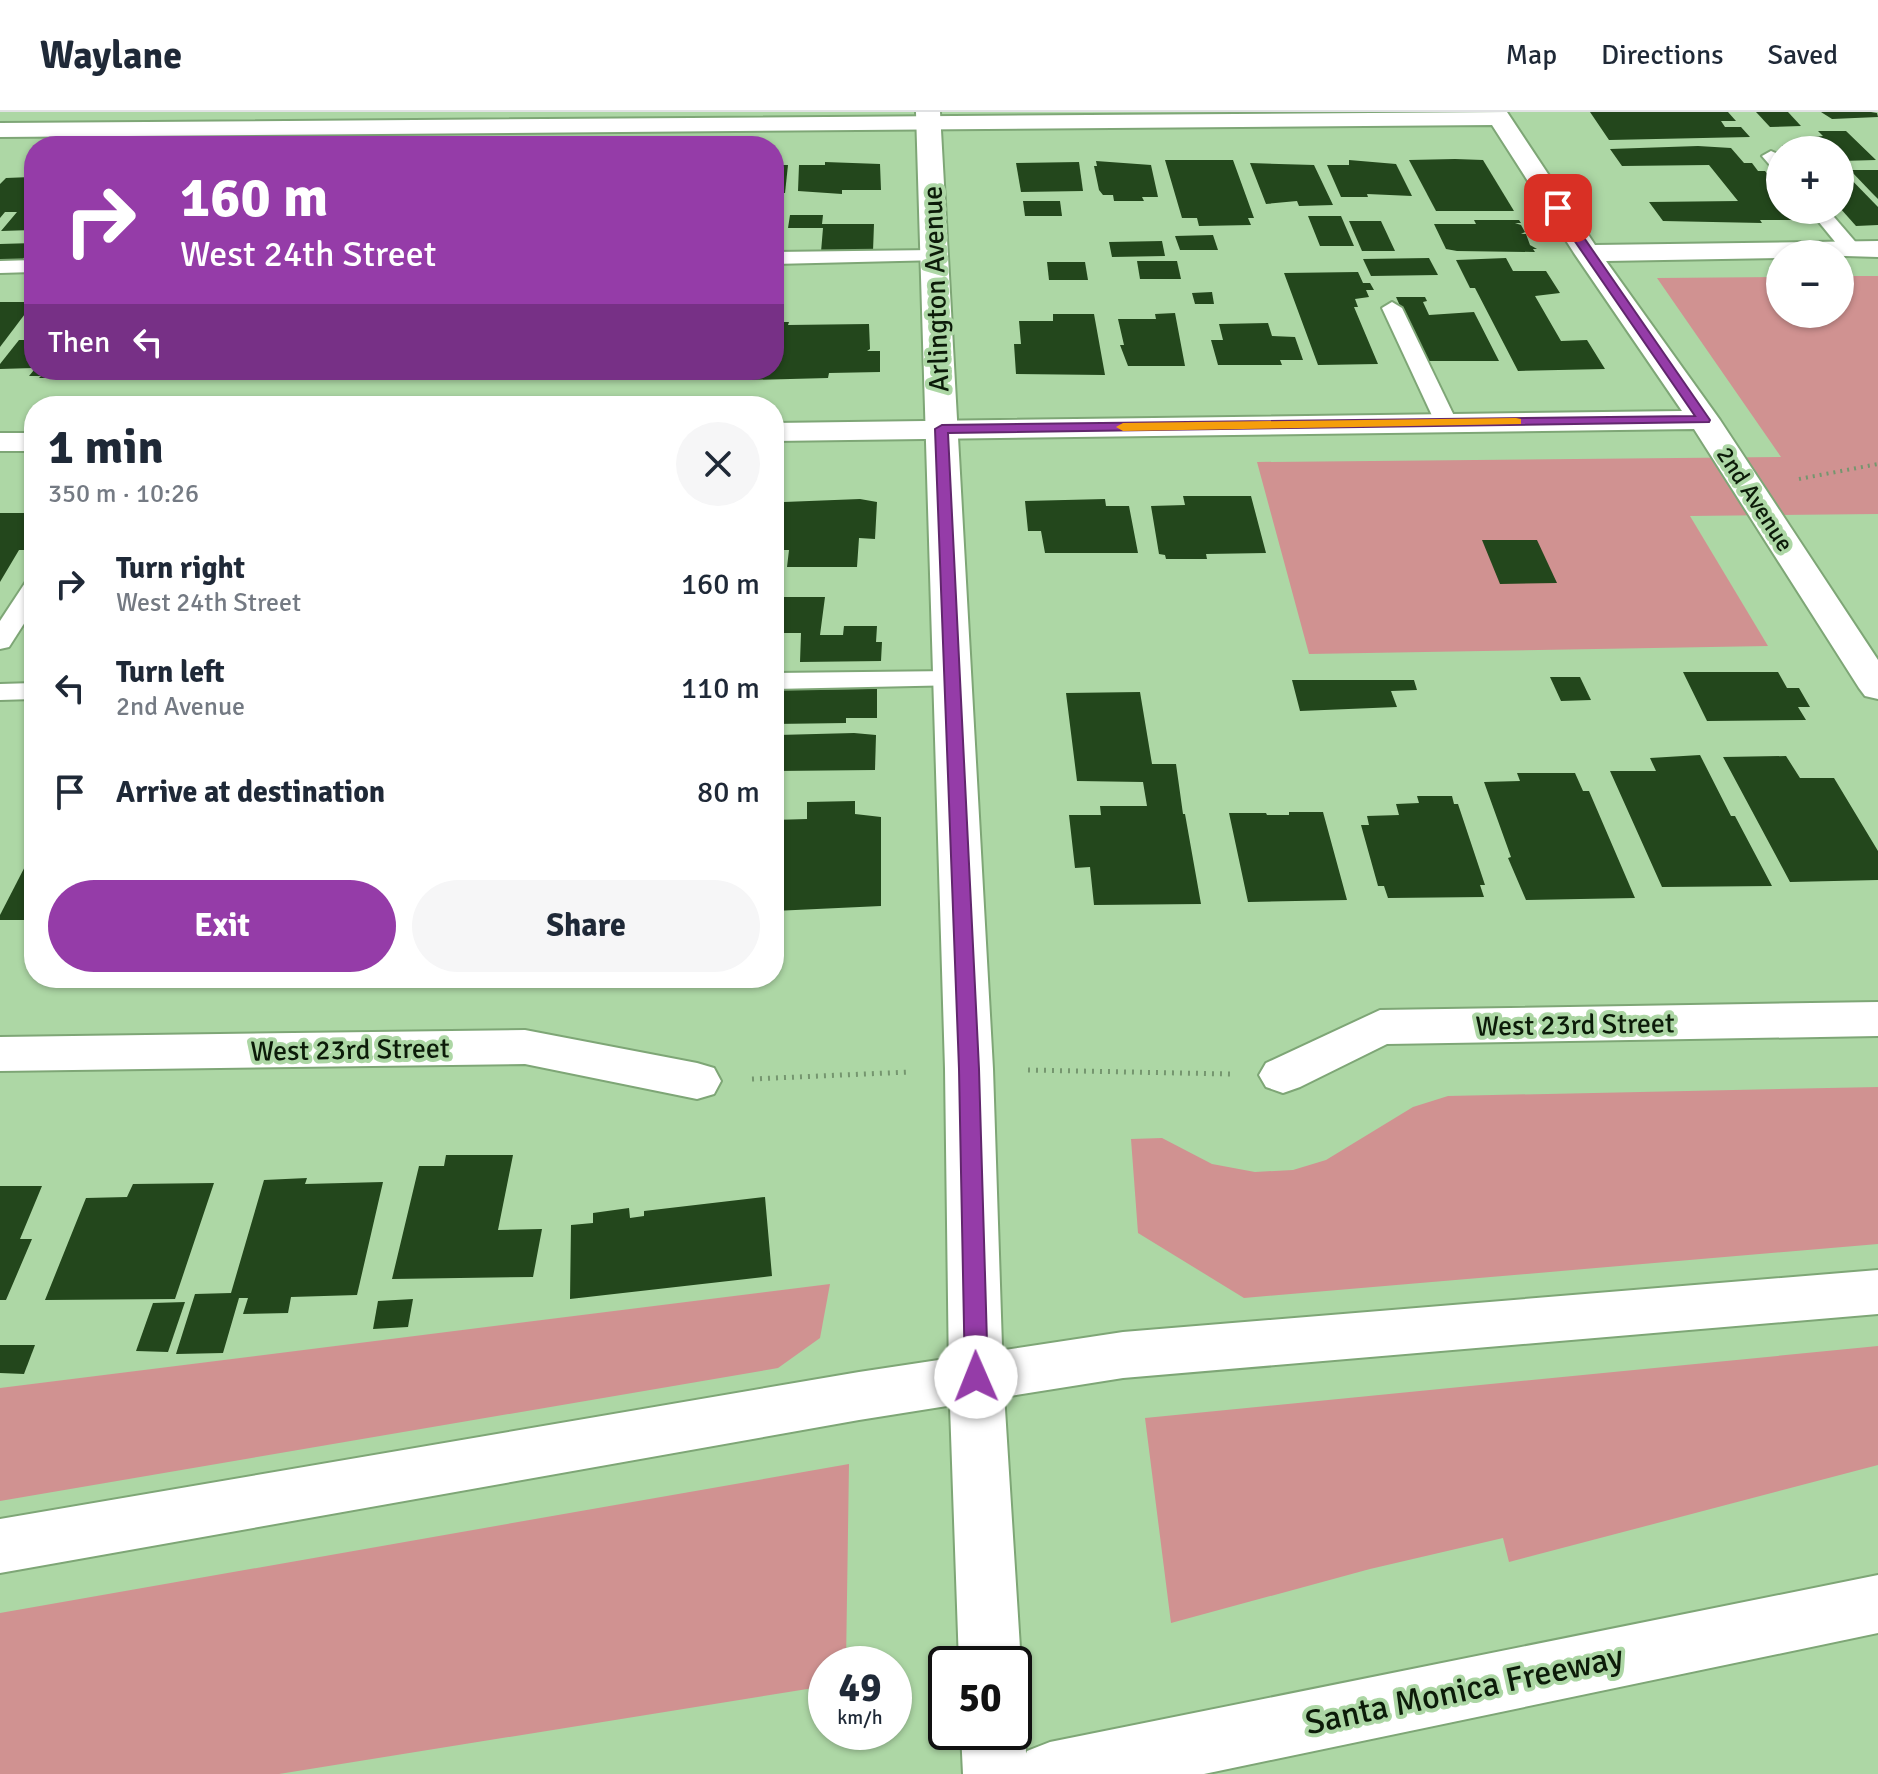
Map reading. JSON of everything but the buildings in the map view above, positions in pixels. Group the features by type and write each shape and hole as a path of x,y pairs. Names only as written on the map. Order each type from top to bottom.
{"main road":[{"path":"0,130 928,117 1497,115"},
{"name":"2nd Avenue","path":"1497,115 1587,253 1704,420 1878,688"},
{"name":"Arlington Avenue","path":"928,117 969,1069 976,1377 989,1646"},
{"path":"1587,253 1865,250"},
{"path":"784,432 1425,418 1704,420"},
{"path":"0,442 24,442"},
{"name":"West 23rd Street","path":"1283,1075 1380,1027 1878,1019"},
{"name":"West 23rd Street","path":"0,1054 525,1047 697,1081"},
{"path":"0,1546 976,1377 1123,1355 1878,1292"},
{"name":"Santa Monica Freeway","path":"1050,1774 1878,1604"},
{"path":"994,1750 995,1774"}],"lane":[{"path":"1834,224 1865,250"},
{"path":"784,258 934,256"},
{"path":"0,267 24,266"},
{"path":"1402,379 1383,308 1425,418"},
{"path":"0,641 24,604"},
{"path":"784,681 952,679"},
{"path":"0,692 24,691"}],"path":[{"path":"1746,485 1827,476 1878,464"}],"shaded area":[{"path":"1854,276 1878,276 1878,514 1690,516 1768,646 1309,654 1257,462 1781,457 1657,278 1766,277 1766,328 1854,328"},
{"path":"1878,1087 1878,1244 1244,1298 1138,1233 1131,1139 1162,1138 1212,1164 1255,1172 1293,1170 1326,1160 1413,1107 1448,1096"},
{"path":"830,1284 820,1338 778,1368 0,1501 0,1388"},
{"path":"1878,1346 1878,1465 1509,1562 1503,1538 1370,1569 1171,1623 1145,1418"},
{"path":"849,1464 846,1646 808,1646 808,1689 279,1774 0,1774 0,1613"}],"slow traffic":[{"path":"1123,427 1516,422"}],"route":[{"path":"976,1377 969,1069 942,429 1704,420 1558,208"}]}
